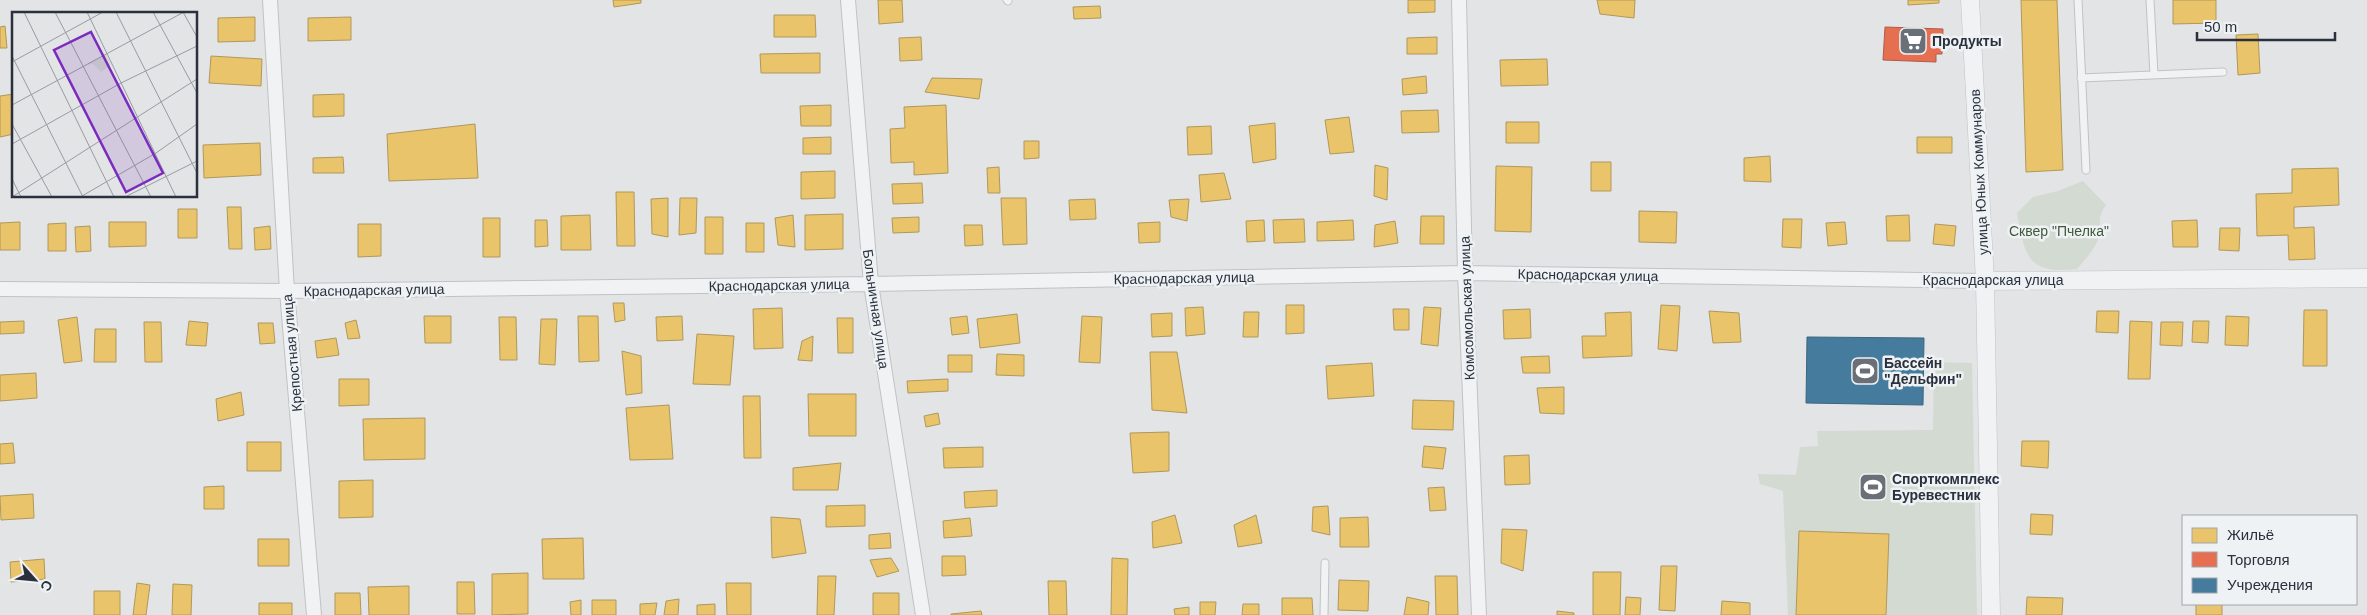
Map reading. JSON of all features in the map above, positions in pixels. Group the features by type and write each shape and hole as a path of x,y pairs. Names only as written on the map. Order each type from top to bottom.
{"street":[{"name":"Крепостная улица","path":"270,0 286,291 314,615"},
{"name":"Больничная улица","path":"848,0 871,284 923,615"},
{"name":"Комсомольская улица","path":"1459,0 1465,273 1479,615"},
{"name":"улица Юных Коммунаров","path":"1970,0 1985,281 1991,615"},
{"name":"Краснодарская улица","path":"0,289 286,291 871,284 1465,273 1985,281 2367,278"}],"lane":[{"path":"2078,0 2086,170"},
{"path":"2150,0 2154,75"},
{"path":"2081,78 2223,72"},
{"path":"1324,563 1324,615"}],"green space":[{"name":"Сквер \"Пчелка\"","path":"2083,181 2106,205 2100,217 2100,230 2096,244 2077,269 2048,269 2038,265 2026,251 2017,213 2033,197 2058,191"},
{"name":"Cпорткомплекс Буревестник","path":"1934,362 1972,363 1977,615 1788,615 1783,491 1760,484 1758,474 1796,475 1800,447 1818,446 1817,431 1933,430"}],"building: Жильё":[{"path":"613,0 641,0 641,3 614,7"},
{"path":"878,0 902,0 903,22 879,24"},
{"path":"1408,0 1435,0 1435,12 1408,13"},
{"path":"1597,0 1635,0 1634,18 1600,14"},
{"path":"1908,0 1939,0 1939,3 1908,5"},
{"path":"2021,0 2057,0 2063,170 2026,172"},
{"path":"2173,0 2216,0 2216,23 2173,24"},
{"path":"1100,6 1101,18 1074,19 1073,7"},
{"path":"774,15 815,15 816,37 774,37"},
{"path":"255,17 255,41 218,42 218,18"},
{"path":"351,17 351,40 308,41 308,18"},
{"path":"5,26 7,48 0,48 0,27"},
{"path":"2258,34 2260,73 2238,75 2236,35"},
{"path":"921,37 922,60 900,61 899,38"},
{"path":"1437,37 1437,54 1407,54 1407,38"},
{"path":"820,53 820,73 761,73 760,54"},
{"path":"211,56 262,59 261,86 209,83"},
{"path":"1547,59 1548,85 1501,86 1500,60"},
{"path":"1426,76 1427,93 1403,95 1402,79"},
{"path":"932,78 982,79 979,99 925,92"},
{"path":"12,94 12,134 0,137 0,96"},
{"path":"344,94 344,116 313,117 313,95"},
{"path":"831,105 831,126 801,126 800,106"},
{"path":"946,105 948,173 914,175 914,162 891,163 890,129 905,128 904,107"},
{"path":"1438,110 1439,132 1402,133 1401,111"},
{"path":"1349,117 1354,152 1330,154 1325,120"},
{"path":"1506,122 1539,122 1539,143 1506,143"},
{"path":"1275,123 1276,159 1253,163 1249,126"},
{"path":"475,124 478,178 389,181 387,134"},
{"path":"1211,126 1212,154 1188,155 1187,127"},
{"path":"831,137 831,154 803,154 803,138"},
{"path":"1917,137 1952,137 1952,153 1917,153"},
{"path":"1024,141 1039,141 1039,158 1024,159"},
{"path":"260,143 261,175 204,178 203,145"},
{"path":"1770,156 1771,182 1744,181 1744,158"},
{"path":"343,157 344,173 313,173 313,158"},
{"path":"1591,162 1611,162 1611,191 1591,191"},
{"path":"1375,165 1388,168 1387,200 1374,196"},
{"path":"1496,166 1532,167 1531,232 1495,231"},
{"path":"999,167 1000,193 988,193 987,168"},
{"path":"2338,168 2339,205 2294,207 2294,228 2314,227 2315,259 2289,260 2288,235 2257,236 2256,194 2292,193 2292,169"},
{"path":"835,171 835,198 801,199 801,172"},
{"path":"1224,173 1231,199 1201,202 1199,175"},
{"path":"922,183 923,203 893,204 892,184"},
{"path":"616,192 634,192 635,246 617,246"},
{"path":"668,198 668,237 652,234 651,199"},
{"path":"680,198 697,198 696,233 679,235"},
{"path":"1001,198 1026,198 1027,244 1003,245"},
{"path":"1095,199 1096,219 1070,220 1069,200"},
{"path":"1189,199 1187,221 1171,217 1169,200"},
{"path":"227,207 241,207 242,249 229,249"},
{"path":"178,209 197,209 197,238 178,238"},
{"path":"1639,211 1677,212 1676,243 1639,242"},
{"path":"843,214 843,249 805,250 805,215"},
{"path":"590,215 591,250 561,250 561,216"},
{"path":"793,215 795,247 778,245 775,218"},
{"path":"1909,215 1910,241 1887,241 1886,216"},
{"path":"1421,216 1444,216 1444,244 1420,244"},
{"path":"705,217 723,217 723,254 705,254"},
{"path":"919,217 919,232 893,233 892,218"},
{"path":"483,218 500,218 500,257 483,257"},
{"path":"1304,219 1305,242 1274,243 1273,220"},
{"path":"1783,219 1802,219 1801,248 1782,247"},
{"path":"535,220 547,220 548,246 535,247"},
{"path":"1264,220 1265,241 1247,242 1246,221"},
{"path":"1353,220 1354,240 1317,241 1317,222"},
{"path":"2197,220 2198,247 2173,247 2172,221"},
{"path":"1395,221 1398,243 1374,247 1375,225"},
{"path":"20,222 20,250 0,250 0,223"},
{"path":"109,222 146,222 146,246 109,247"},
{"path":"1160,222 1160,242 1139,243 1138,223"},
{"path":"1845,222 1847,244 1828,246 1826,223"},
{"path":"66,223 66,251 48,251 48,224"},
{"path":"746,223 764,223 764,252 746,252"},
{"path":"358,224 381,224 381,256 358,257"},
{"path":"1935,224 1956,226 1954,246 1933,244"},
{"path":"964,225 982,225 983,245 965,246"},
{"path":"90,226 91,251 76,252 75,227"},
{"path":"270,226 271,249 255,250 254,228"},
{"path":"2220,228 2240,228 2239,251 2219,250"},
{"path":"613,303 624,303 625,320 615,322"},
{"path":"1286,305 1304,305 1304,333 1286,334"},
{"path":"1661,305 1680,306 1677,351 1658,349"},
{"path":"1203,307 1205,334 1186,336 1185,308"},
{"path":"1424,307 1441,308 1438,346 1421,344"},
{"path":"782,308 783,348 754,349 753,309"},
{"path":"1393,309 1409,309 1409,330 1394,330"},
{"path":"1530,309 1531,338 1504,339 1503,310"},
{"path":"2304,310 2327,310 2327,366 2303,366"},
{"path":"1709,311 1739,313 1741,342 1713,343"},
{"path":"2097,311 2119,311 2118,333 2096,332"},
{"path":"1244,312 1259,312 1258,337 1243,337"},
{"path":"1631,312 1632,356 1583,358 1582,336 1606,336 1605,313"},
{"path":"1172,313 1172,336 1152,337 1151,314"},
{"path":"1017,314 1020,343 980,348 977,319"},
{"path":"424,316 451,316 451,343 425,343"},
{"path":"578,316 598,316 599,361 579,362"},
{"path":"682,316 683,340 657,341 656,317"},
{"path":"967,316 969,333 952,335 950,318"},
{"path":"1082,316 1102,317 1100,363 1079,362"},
{"path":"2226,316 2249,317 2248,346 2225,345"},
{"path":"77,317 82,361 64,363 58,320"},
{"path":"499,317 516,317 517,360 500,360"},
{"path":"837,318 853,318 853,353 838,353"},
{"path":"541,319 557,319 555,365 539,364"},
{"path":"356,320 360,338 348,339 345,323"},
{"path":"24,321 24,333 0,334 0,322"},
{"path":"189,321 208,323 206,346 186,345"},
{"path":"2130,321 2152,322 2150,379 2128,379"},
{"path":"2193,321 2209,321 2208,343 2192,342"},
{"path":"144,322 161,322 162,362 145,362"},
{"path":"2161,322 2183,322 2182,346 2160,345"},
{"path":"258,323 273,323 275,343 260,344"},
{"path":"95,329 116,329 116,362 94,362"},
{"path":"697,334 734,336 730,385 693,384"},
{"path":"813,336 812,361 798,360 802,341"},
{"path":"336,338 339,355 317,358 315,341"},
{"path":"622,351 641,356 642,393 626,395"},
{"path":"1150,352 1177,352 1187,413 1152,410"},
{"path":"997,354 1024,355 1024,376 996,375"},
{"path":"948,355 972,355 972,372 948,372"},
{"path":"1549,356 1550,373 1523,373 1521,357"},
{"path":"1372,363 1374,396 1328,399 1326,366"},
{"path":"36,373 37,398 0,401 0,375"},
{"path":"339,379 369,379 369,405 339,406"},
{"path":"948,379 948,391 908,393 907,381"},
{"path":"1564,387 1564,414 1540,413 1537,388"},
{"path":"241,392 244,415 218,421 216,399"},
{"path":"808,394 856,394 856,436 809,436"},
{"path":"743,396 760,396 761,458 744,458"},
{"path":"1413,400 1454,401 1453,430 1412,429"},
{"path":"669,405 673,459 630,460 626,408"},
{"path":"938,413 940,424 926,427 924,416"},
{"path":"425,418 425,459 364,460 363,419"},
{"path":"1169,432 1169,471 1133,473 1130,433"},
{"path":"2022,441 2049,441 2048,468 2021,466"},
{"path":"247,442 281,442 281,471 247,471"},
{"path":"13,443 15,463 0,464 0,444"},
{"path":"1424,446 1446,448 1443,469 1422,467"},
{"path":"983,447 983,467 944,468 943,448"},
{"path":"1529,455 1530,484 1505,485 1504,456"},
{"path":"841,463 838,490 793,490 793,468"},
{"path":"373,480 373,517 339,518 339,481"},
{"path":"224,486 224,509 204,509 204,487"},
{"path":"1444,487 1446,510 1430,511 1428,488"},
{"path":"997,490 997,506 965,508 964,492"},
{"path":"33,494 34,518 1,520 0,496"},
{"path":"865,505 865,526 826,527 826,506"},
{"path":"1328,506 1330,535 1312,531 1313,507"},
{"path":"2031,514 2053,515 2052,535 2030,534"},
{"path":"1175,515 1182,543 1153,548 1152,522"},
{"path":"1256,515 1262,543 1238,547 1234,525"},
{"path":"771,517 800,519 806,553 772,558"},
{"path":"1368,517 1369,547 1340,547 1340,518"},
{"path":"970,518 972,536 944,538 943,521"},
{"path":"1502,529 1527,530 1523,571 1501,563"},
{"path":"1799,531 1889,534 1886,615 1796,615"},
{"path":"890,533 891,548 869,549 869,535"},
{"path":"583,538 584,579 543,579 542,539"},
{"path":"258,539 289,539 289,566 258,566"},
{"path":"942,556 965,556 966,575 942,576"},
{"path":"891,558 899,571 877,577 870,560"},
{"path":"1112,558 1128,559 1127,615 1111,615"},
{"path":"44,559 45,579 11,582 10,562"},
{"path":"1661,566 1677,566 1675,611 1659,610"},
{"path":"1593,572 1621,572 1620,615 1593,615"},
{"path":"528,573 528,614 492,615 492,574"},
{"path":"818,576 836,576 834,615 817,615"},
{"path":"1435,576 1457,576 1458,615 1436,615"},
{"path":"1339,580 1369,581 1368,611 1338,610"},
{"path":"1048,581 1066,581 1067,615 1049,615"},
{"path":"457,582 474,582 475,614 457,614"},
{"path":"137,583 150,585 146,615 133,615"},
{"path":"726,583 751,583 751,615 727,615"},
{"path":"173,584 192,585 191,615 172,615"},
{"path":"409,586 409,615 369,615 368,587"},
{"path":"94,591 120,591 120,615 94,615"},
{"path":"335,593 360,593 361,615 335,615"},
{"path":"873,593 899,593 899,615 873,615"},
{"path":"1407,597 1429,602 1428,615 1404,615"},
{"path":"1626,597 1641,598 1640,615 1625,615"},
{"path":"2027,597 2063,598 2062,615 2026,615"},
{"path":"1282,598 1312,598 1313,615 1282,615"},
{"path":"679,599 678,615 664,615 666,601"},
{"path":"581,600 581,615 571,615 570,602"},
{"path":"592,600 616,600 616,615 592,615"},
{"path":"1722,601 1750,603 1750,615 1721,615"},
{"path":"1200,602 1216,602 1215,615 1200,615"},
{"path":"259,603 292,603 292,615 259,615"},
{"path":"657,603 655,615 640,615 640,604"},
{"path":"715,604 715,615 697,615 697,605"},
{"path":"1243,604 1259,604 1259,615 1242,615"},
{"path":"2196,605 2222,605 2222,615 2196,615"},
{"path":"1189,607 1189,615 1175,615 1174,609"},
{"path":"981,611 982,615 951,615 951,614"},
{"path":"1557,611 1574,613 1574,615 1557,615"}],"building: Торговля":[{"name":"Продукты","path":"1885,27 1943,29 1942,54 1936,54 1936,62 1883,60"}],"building: Учреждения":[{"name":"Бассейн \"Дельфин\"","path":"1807,337 1924,338 1923,405 1806,403"}],"place":[{"name":"Продукты","path":"1913,41"},
{"name":"Бассейн \"Дельфин\"","path":"1865,371"},
{"name":"Cпорткомплекс Буревестник","path":"1873,487"}]}
